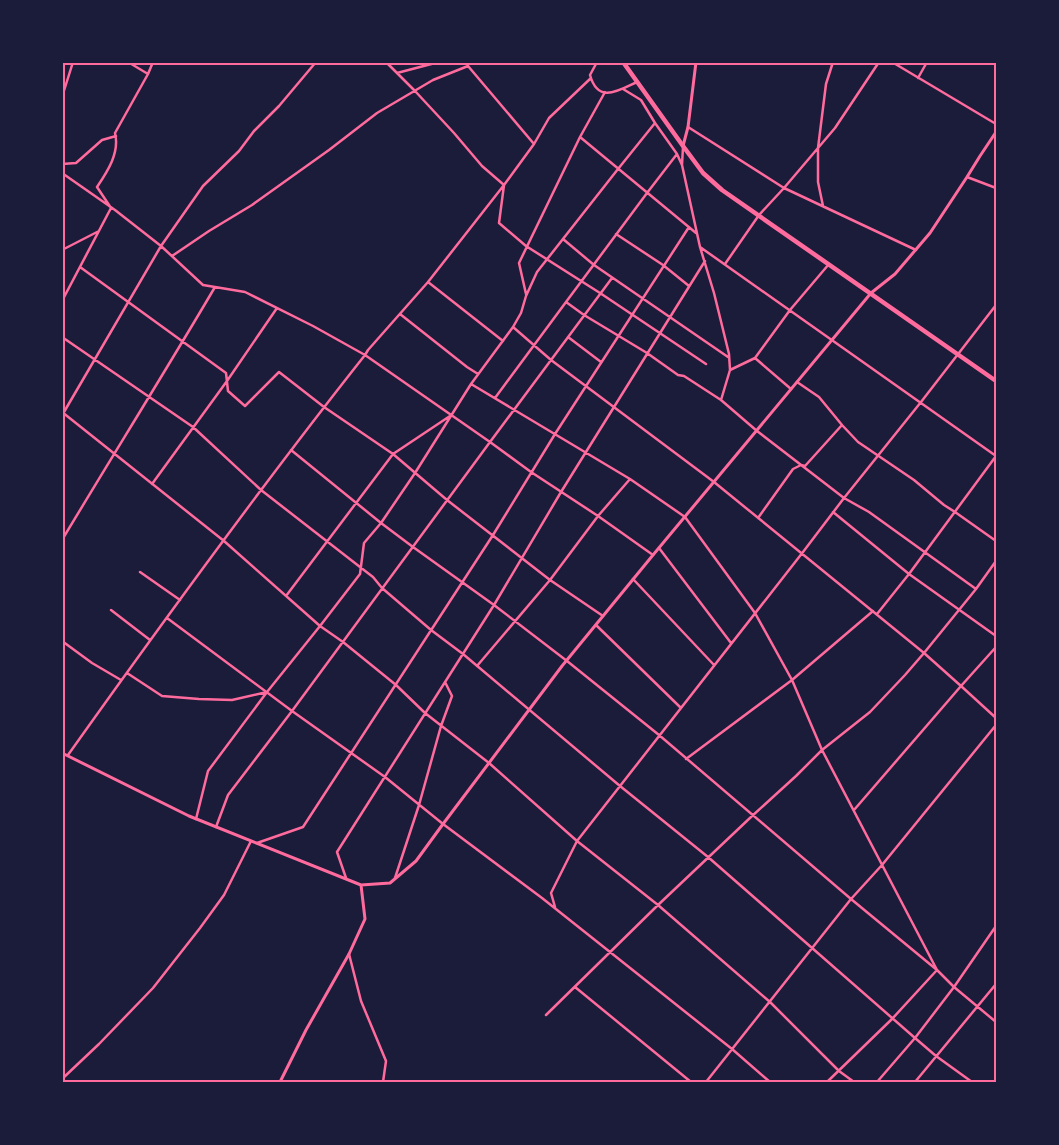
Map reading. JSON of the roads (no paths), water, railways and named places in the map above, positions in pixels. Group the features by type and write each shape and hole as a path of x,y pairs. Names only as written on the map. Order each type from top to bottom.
{"highway":[{"path":"623,62 703,173 722,190 996,381"}],"street":[{"path":"62,97 73,62"},
{"path":"128,62 148,74"},
{"path":"111,208 97,188 115,155 115,133 153,62"},
{"path":"316,62 279,106 254,131 239,151 203,186 161,246 63,413 224,541 320,626 396,685 425,713 489,763 577,841 658,905 770,1002 839,1070 854,1082"},
{"path":"386,62 454,133 482,166 504,185"},
{"path":"397,73 439,62"},
{"path":"597,62 590,75 593,85 601,92 612,93 637,82"},
{"path":"682,165 683,146 688,127 696,62"},
{"path":"823,206 818,182 818,148 826,84 833,62"},
{"path":"724,264 759,215 835,128 879,62"},
{"path":"892,62 996,124"},
{"path":"918,78 927,62"},
{"path":"172,256 252,205 377,113 433,80 467,64 534,144"},
{"path":"68,755 150,640 368,350 428,282 504,185 534,144 550,118 591,78"},
{"path":"622,89 641,100 677,154 682,165 697,234 714,293 729,358 730,370 721,400"},
{"path":"526,296 519,263 580,138 605,92"},
{"path":"196,818 208,771 267,692 360,574 364,543 416,473 451,415 512,327 537,272 655,123"},
{"path":"688,127 784,188 916,250"},
{"path":"62,754 68,755 216,827 361,885 390,883 416,861 567,661 870,293 896,274 930,233 996,132"},
{"path":"62,164 76,163 102,140 116,136"},
{"path":"580,138 697,234"},
{"path":"495,398 677,154"},
{"path":"62,173 161,246 203,285 245,292 366,355 531,472 653,555"},
{"path":"967,177 996,188"},
{"path":"504,185 499,222 526,246 706,364"},
{"path":"62,301 111,208"},
{"path":"257,843 303,827 493,536 585,386 688,227"},
{"path":"62,250 98,231"},
{"path":"616,234 664,265 689,286"},
{"path":"563,239 612,278 729,358"},
{"path":"700,246 996,456 926,552 877,614"},
{"path":"346,879 338,852 494,605 561,492 587,453 704,261"},
{"path":"730,370 754,358 790,310 829,264"},
{"path":"80,267 226,373 228,391 245,406 279,372 324,407 393,454 550,580 604,616"},
{"path":"216,827 228,795 612,278"},
{"path":"428,282 502,341"},
{"path":"62,540 215,287"},
{"path":"566,302 647,353 678,375 684,376 721,400 756,431 844,498 869,512 976,589"},
{"path":"555,909 551,893 577,841 996,305"},
{"path":"152,484 227,381 277,308"},
{"path":"400,314 478,374"},
{"path":"512,327 551,360 714,482 924,653 996,718"},
{"path":"62,337 193,427 262,490 373,577 382,588 431,630 463,654 708,857 892,1019 936,1056 972,1082"},
{"path":"568,337 601,362"},
{"path":"754,358 791,389"},
{"path":"797,382 819,397 858,442 914,480 944,505 996,541"},
{"path":"472,384 630,479 685,517 755,613 792,680 822,750 937,970"},
{"path":"286,596 393,454 451,415"},
{"path":"758,518 793,469 801,465 805,466 842,424"},
{"path":"291,450 413,547 494,605 567,661 659,735 996,1022"},
{"path":"477,666 550,580 598,516 630,479"},
{"path":"833,512 909,574 996,636"},
{"path":"659,548 731,643"},
{"path":"546,1015 658,905 822,750 870,712 905,675 960,610 996,561"},
{"path":"140,572 180,600"},
{"path":"633,580 714,666"},
{"path":"111,610 150,640"},
{"path":"686,759 792,680 873,611"},
{"path":"167,618 385,777 610,952 732,1049 770,1082"},
{"path":"596,625 680,708"},
{"path":"62,642 92,663 122,680"},
{"path":"854,810 996,647"},
{"path":"127,673 162,696 232,700 267,692"},
{"path":"395,879 419,805 441,726 452,696 445,682"},
{"path":"706,1082 852,899 996,725"},
{"path":"62,1079 153,988 224,895 251,841"},
{"path":"280,1082 306,1030 350,954 365,919 361,885"},
{"path":"877,1082 915,1038 954,987 996,926"},
{"path":"350,954 361,1001 386,1061 383,1082"},
{"path":"827,1082 892,1019 937,970"},
{"path":"914,1082 996,984"},
{"path":"575,987 691,1082"}]}
